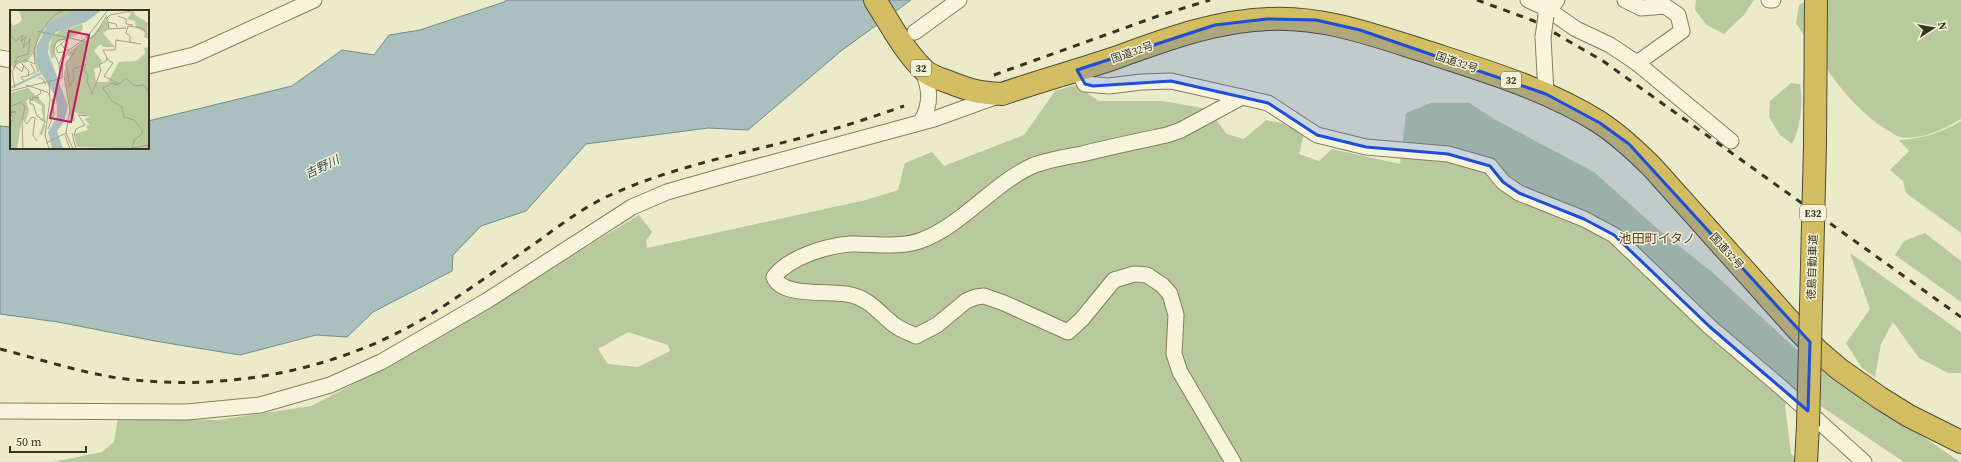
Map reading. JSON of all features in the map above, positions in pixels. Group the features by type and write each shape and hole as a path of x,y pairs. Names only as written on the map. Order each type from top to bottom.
{"highway":[{"name":"国道32号","path":"875,0 903,44 922,69 930,74 938,86 961,88 979,93 1002,94 1176,36 1215,26 1267,18 1316,20 1360,30 1499,76 1546,94 1600,123 1629,144 1653,168 1796,328 1839,368 1880,398 1909,416 1961,442"},
{"name":"徳島自動車道","path":"1806,462 1815,145 1816,0"}],"street":[{"path":"149,66 194,55 262,22 314,0"},
{"path":"915,32 959,0"},
{"path":"1528,0 1550,8 1576,29 1610,46 1637,63 1731,141"},
{"path":"1625,0 1641,8 1665,6 1678,15 1682,31 1637,63"},
{"path":"1546,94 1543,37 1550,8"},
{"path":"0,58 10,60"},
{"path":"1077,70 1085,84 1093,86 1171,81 1268,103 1317,135 1366,147 1448,154 1490,166 1503,182 1519,193 1584,219 1614,235 1710,327 1782,388 1864,462"},
{"path":"921,122 938,86"},
{"path":"0,411 187,412 260,405 330,385 381,362 481,304 632,207 667,192 959,112 1002,94"},
{"path":"1233,462 1180,372 1174,354 1176,315 1170,294 1162,285 1147,275 1134,274 1114,280 1082,319 1068,332 1004,303 984,296 966,301 936,325 916,336 898,328 865,299 850,294 802,291 783,287 776,283 774,277 779,270 816,251 848,244 897,245 922,240 949,225 1012,178 1032,166 1168,135 1181,130 1242,97"}],"highlighted area":[{"path":"1267,19 1316,20 1360,30 1546,94 1600,123 1629,144 1810,342 1808,411 1710,327 1614,235 1584,219 1519,193 1503,182 1490,166 1448,154 1366,147 1317,135 1268,103 1171,81 1093,86 1085,84 1077,70 1215,25"}],"green space":[{"path":"1696,0 1754,0 1744,15 1724,34 1707,25 1695,10"},
{"path":"1808,0 1961,0 1961,119 1947,127 1924,136 1908,138 1897,136 1872,120 1847,95 1825,67 1796,23 1799,5"},
{"path":"1791,83 1800,84 1801,99 1799,122 1792,144 1780,135 1769,117 1770,101"},
{"path":"1075,85 1099,101 1163,101 1208,109 1227,134 1244,139 1266,120 1282,123 1304,134 1299,154 1319,161 1332,149 1400,164 1406,113 1431,103 1470,103 1494,119 1594,172 1660,231 1712,272 1796,349 1960,462 1904,462 1797,390 1785,405 1791,454 1802,462 53,462 102,452 114,442 118,418 217,420 311,406 400,360 639,215 652,232 646,241 647,248 866,200 898,190 905,163 932,152 944,166 1024,135 1055,91","holes":["628,332 668,345 670,351 638,367 608,364 598,349"]},
{"path":"1961,121 1961,233 1906,193 1903,181 1890,170 1909,151 1899,140 1931,135"},
{"path":"1925,233 1961,261 1961,302 1895,255 1904,241"},
{"path":"1850,253 1961,332 1961,373 1948,373 1919,358 1893,322 1881,344 1875,377 1862,368 1846,343 1870,309"}],"water":[{"name":"吉野川","path":"506,0 911,0 841,51 748,130 708,128 586,144 526,211 481,226 453,255 452,271 373,312 347,337 316,335 240,355 155,341 58,322 0,314 0,126 10,127 10,149 149,149 149,121 292,86 342,50 374,55 389,35 420,30 504,2"}],"railway":[{"path":"994,75 1158,16 1210,0"},
{"path":"1477,0 1534,21 1603,61 1961,317"},
{"path":"0,349 74,369 118,378 159,382 201,382 242,379 283,372 324,362 363,348 400,331 436,311 570,218 606,197 631,186 683,168 827,131 904,106"}],"district":[{"name":"池田町イタノ","path":"1657,238"}]}
